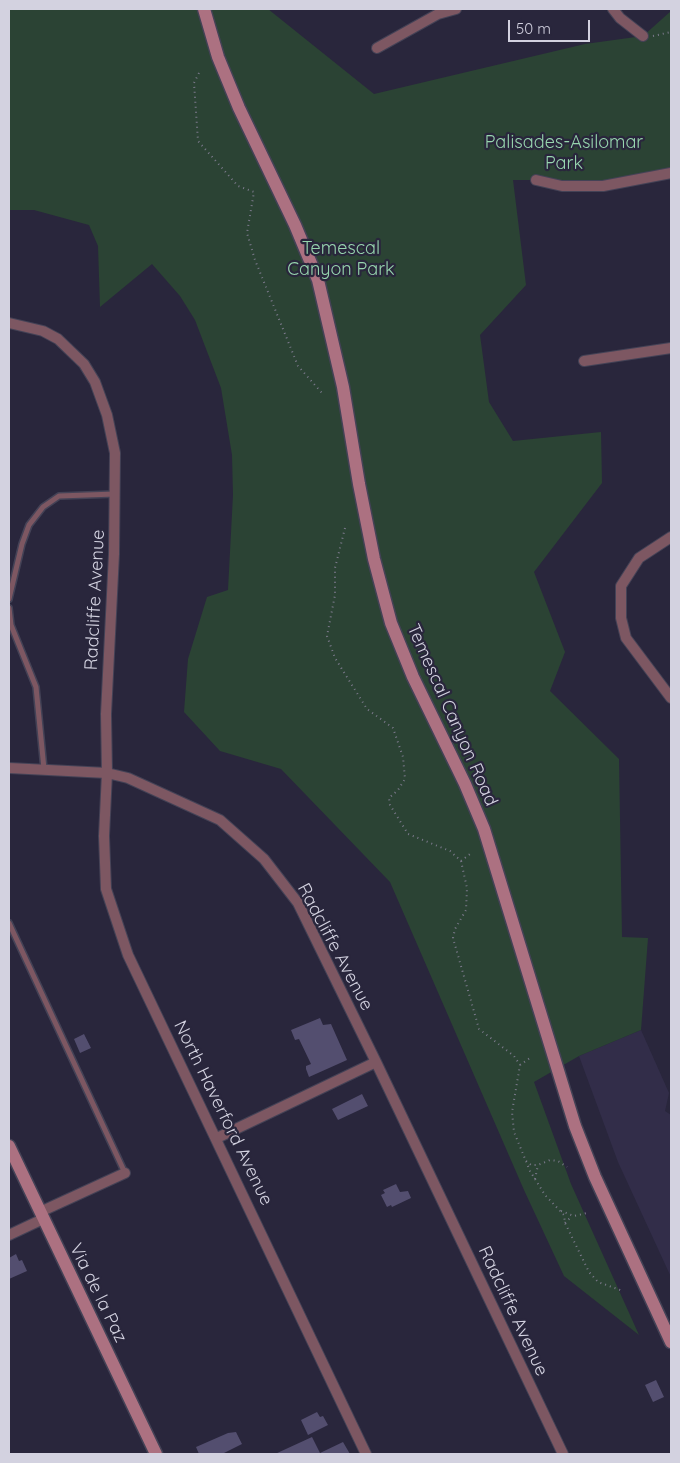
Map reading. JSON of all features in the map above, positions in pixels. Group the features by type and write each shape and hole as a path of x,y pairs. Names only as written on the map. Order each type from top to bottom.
{"main road":[{"name":"Temescal Canyon Road","path":"204,9 218,57 239,108 295,225 318,280 343,387 359,484 374,558 391,622 413,677 465,784 484,829 575,1126 595,1177 671,1342"},
{"name":"Via de la Paz","path":"9,1146 156,1454"}],"street":[{"path":"377,48 438,14 456,9"},
{"path":"614,9 620,18 643,36"},
{"path":"536,180 562,186 603,186 671,173"},
{"name":"Radcliffe Avenue","path":"9,323 43,331 71,349 95,381 107,414 115,453 116,494 106,714 108,773 128,778 220,820 264,859 298,904 376,1062 563,1454"},
{"path":"584,361 671,348"},
{"path":"671,536 639,558 621,586 620,618 626,638 671,698"},
{"path":"9,768 108,773"},
{"name":"North Haverford Avenue","path":"108,773 104,836 106,889 128,955 217,1138 366,1454"},
{"path":"217,1138 376,1062"},
{"path":"9,1234 41,1215 125,1173"}],"lane":[{"path":"9,599 22,544 29,525 43,507 59,496 116,494"},
{"path":"9,608 11,625 36,687 44,770"},
{"path":"9,923 125,1173"}],"path":[{"path":"643,36 671,32"},
{"path":"199,73 194,83 198,141 238,186 254,192 247,233 255,260 298,366 322,393"},
{"path":"345,528 335,568 335,595 328,636 335,658 367,709 393,728 403,757 405,779 398,790 389,798 390,805 408,834 450,851 461,861 467,888 466,910 455,929 453,938 479,1029 514,1056 520,1065 512,1112 514,1132 535,1182 560,1211 590,1272 598,1282 623,1291"},
{"path":"461,861 470,854"},
{"path":"520,1065 530,1058"},
{"path":"526,1161 531,1165 538,1165 550,1160 558,1161 567,1167"},
{"path":"535,1182 538,1165"},
{"path":"560,1211 574,1216"},
{"path":"565,1223 568,1218 587,1213"}],"shaded area":[{"path":"641,1030 669,1093 665,1111 671,1115 671,1277 618,1162 579,1056"}],"green space":[{"name":"Temescal Canyon Park","path":"9,9 268,9 374,94 585,44 643,36 671,11 671,173 603,186 536,180 513,180 526,285 480,335 489,402 513,441 601,432 602,483 534,572 565,652 550,691 619,759 622,937 648,938 641,1030 579,1056 534,1082 571,1184 639,1335 564,1276 524,1190 390,882 281,769 220,751 184,712 188,659 207,597 228,590 233,495 232,455 221,388 195,320 180,296 152,264 100,307 98,246 89,225 34,210 9,210"}],"building":[{"path":"320,1018 323,1025 331,1024 347,1060 309,1077 306,1066 311,1064 299,1039 295,1040 291,1030"},
{"path":"84,1034 91,1048 80,1053 74,1039"},
{"path":"362,1094 368,1106 338,1120 332,1109"},
{"path":"396,1184 400,1192 408,1191 411,1198 392,1207 391,1205 387,1207 381,1195 385,1193 383,1190"},
{"path":"16,1254 19,1261 22,1260 27,1271 9,1279 9,1258"},
{"path":"656,1380 664,1397 653,1402 645,1385"},
{"path":"317,1412 320,1417 323,1416 328,1425 308,1435 301,1420"},
{"path":"236,1432 242,1444 222,1454 199,1454 196,1447 228,1433"},
{"path":"312,1437 320,1453 343,1442 350,1454 275,1454"}],"park label":[{"name":"Palisades-Asilomar Park","path":"564,153"}]}
